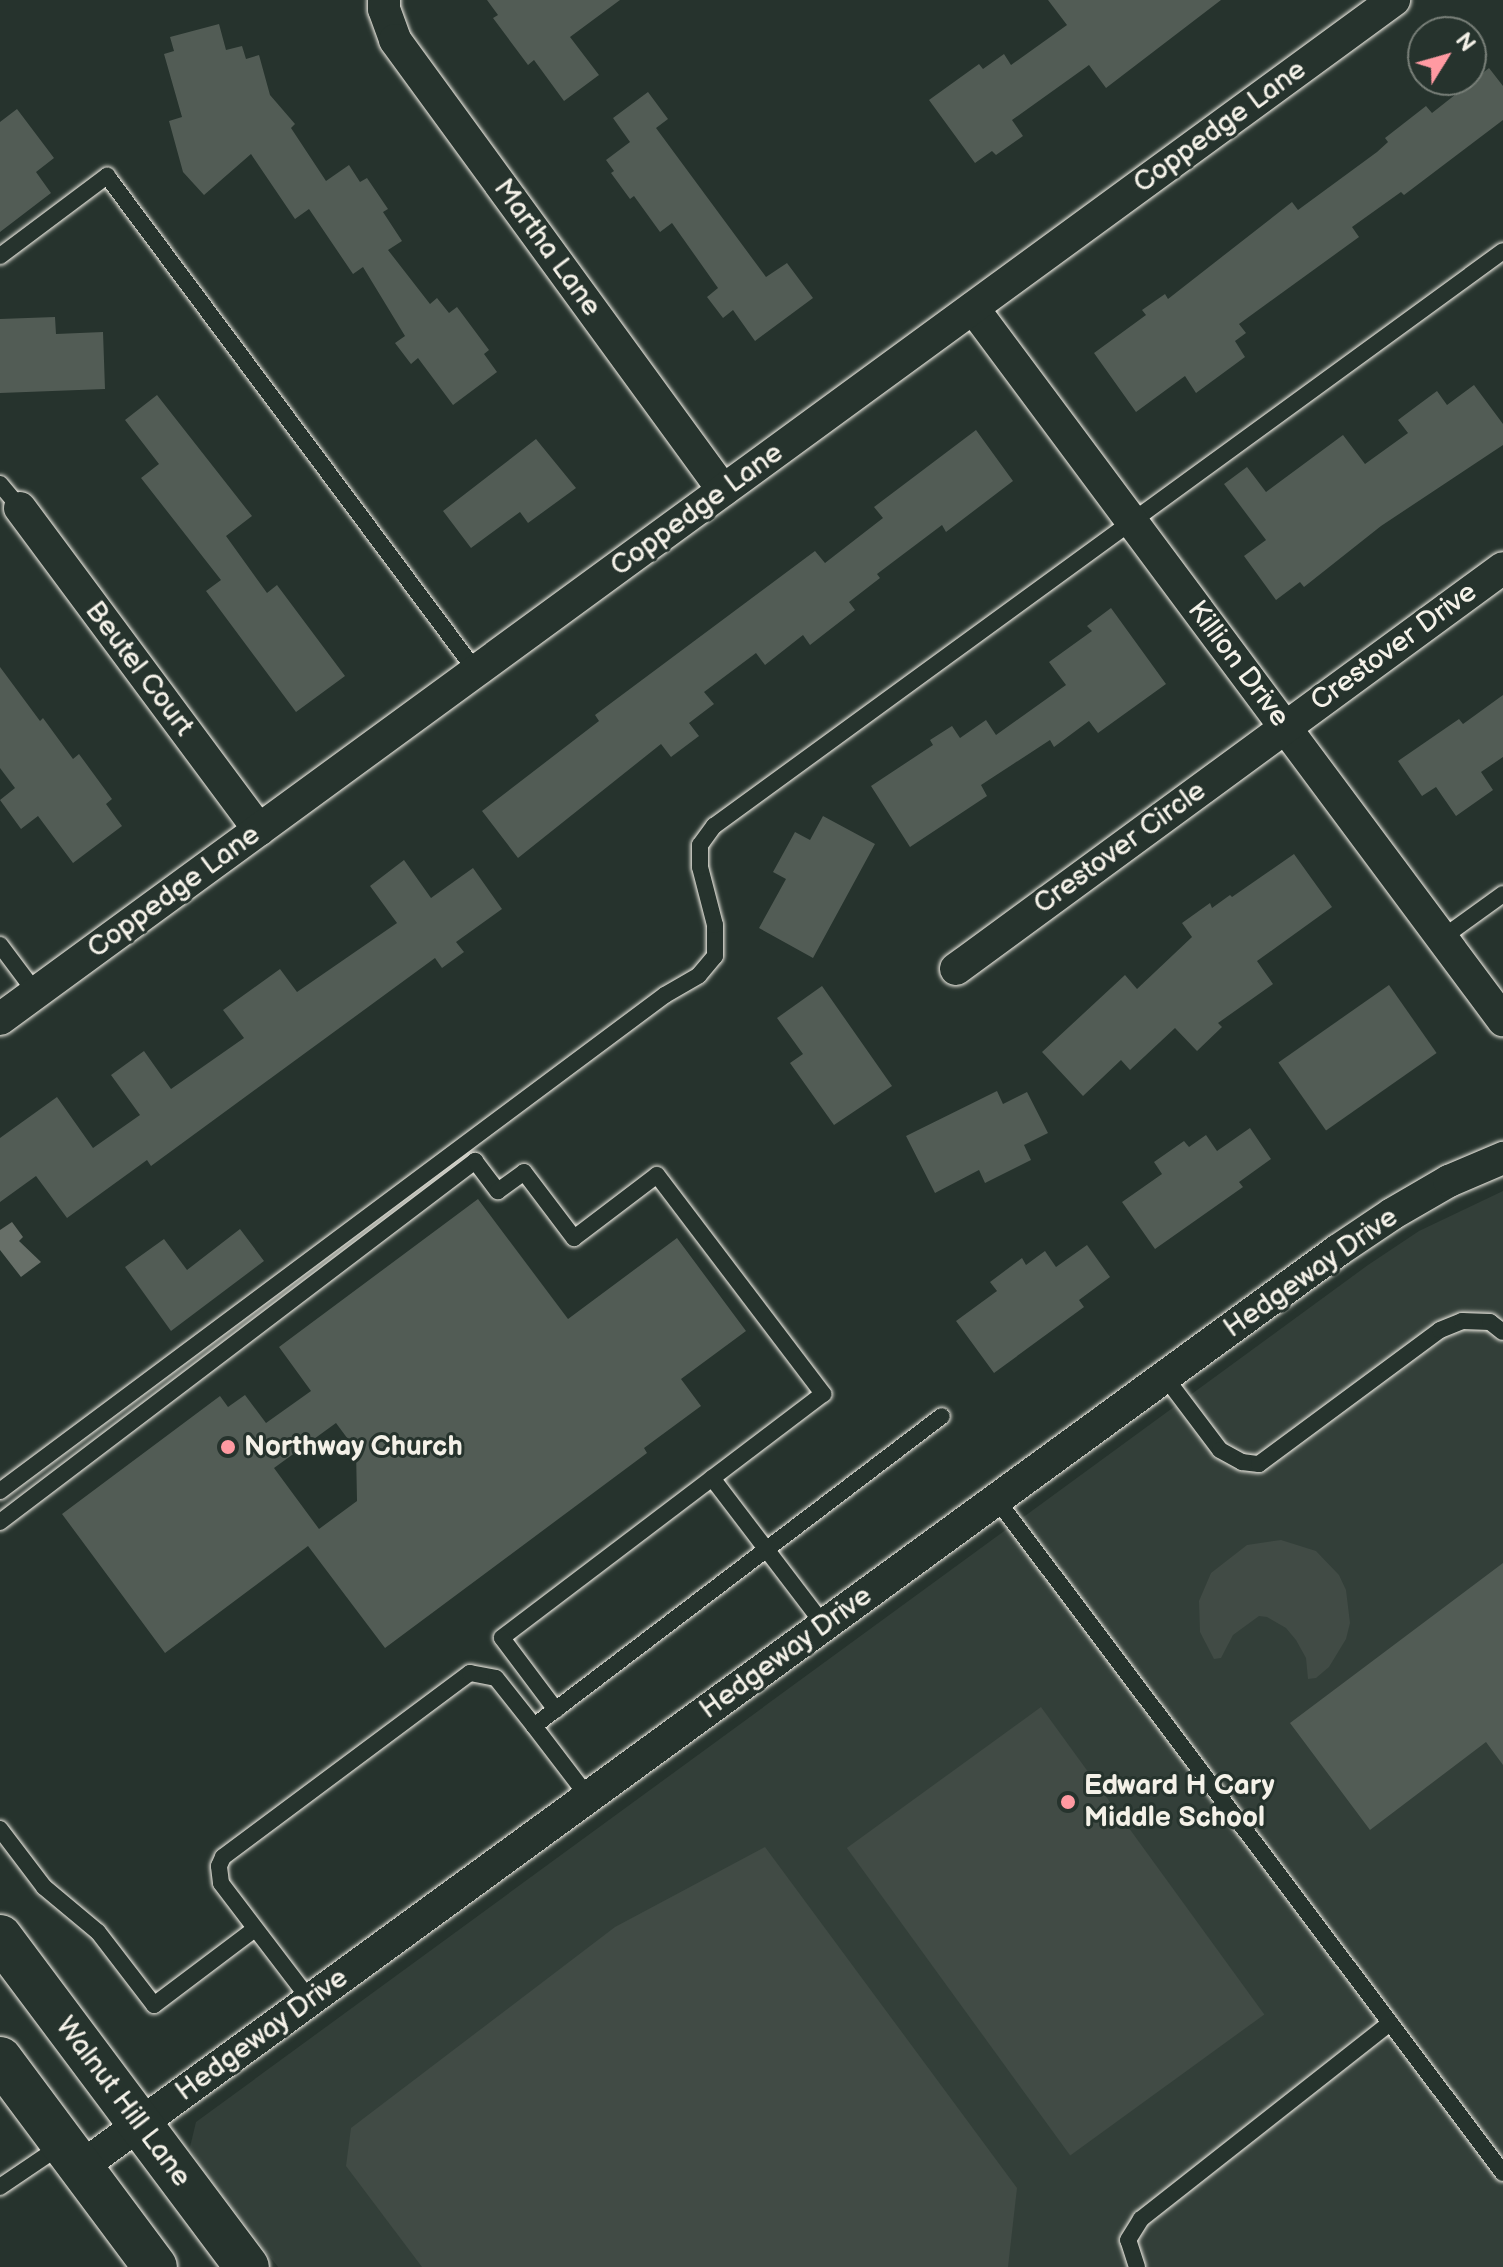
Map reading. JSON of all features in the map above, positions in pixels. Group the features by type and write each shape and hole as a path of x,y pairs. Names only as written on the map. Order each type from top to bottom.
{"main road":[{"name":"Walnut Hill Lane","path":"0,1937 247,2267"},
{"path":"0,2059 155,2267"}],"street":[{"name":"Martha Lane","path":"384,0 395,40 723,490"},
{"name":"Coppedge Lane","path":"0,1019 1394,0"},
{"name":"Killion Drive","path":"973,308 1503,1020"},
{"name":"Beutel Court","path":"10,496 259,830"},
{"name":"Crestover Drive","path":"1285,727 1503,568"},
{"name":"Crestover Circle","path":"956,969 1285,727"},
{"name":"Hedgeway Drive","path":"72,2156 140,2124 1392,1214 1449,1181 1503,1158"}],"lane":[{"path":"0,256 107,176 476,671"},
{"path":"0,1491 665,995 699,975 715,956 715,925 700,867 700,845 714,826 1503,251"},
{"path":"1442,938 1503,894"},
{"path":"0,945 36,993"},
{"path":"0,1522 475,1161 498,1191 524,1172 574,1238 657,1175 823,1394 502,1638 556,1710"},
{"path":"1165,1377 1220,1450 1242,1462 1259,1464 1440,1330 1462,1321 1490,1322 1503,1332"},
{"path":"534,1726 942,1416"},
{"path":"712,1478 824,1625"},
{"path":"997,1500 1503,2173"},
{"path":"310,2000 221,1883 219,1866 223,1857 462,1676 479,1672 496,1678 589,1798"},
{"path":"0,1829 44,1887 98,1932 154,2005 255,1929"},
{"path":"1137,2267 1128,2240 1141,2219 1390,2023"},
{"path":"0,2187 72,2156"}],"shaded area":[{"name":"Edward H Cary Middle School","path":"1503,1191 1503,2267 278,2267 200,2166 190,2147 196,2122 1368,1265 1419,1231"},
{"path":"12,1222 23,1237 19,1241 41,1262 21,1277 0,1250 0,1230"},
{"path":"1281,1540 1316,1551 1339,1575 1346,1590 1350,1623 1346,1639 1329,1667 1316,1678 1308,1679 1306,1658 1296,1640 1286,1628 1267,1617 1259,1616 1233,1635 1221,1658 1214,1659 1200,1632 1199,1601 1211,1573 1247,1545"},
{"path":"1041,1707 1264,2014 1070,2155 847,1848"},
{"path":"765,1847 1017,2188 1008,2267 422,2267 346,2166 351,2128 615,1927"}],"building":[{"path":"487,0 620,0 570,37 599,75 564,101 534,60 528,65 493,18 498,15"},
{"path":"1048,0 1221,0 1106,88 1089,65 1012,120 1023,136 996,155 992,151 975,163 929,100 979,64 983,69 1004,54 1011,65 1067,25"},
{"path":"219,24 226,50 242,46 246,59 259,55 270,95 295,124 291,128 326,181 349,165 360,182 367,178 388,209 383,212 402,241 388,250 430,304 437,298 449,313 457,307 489,350 484,354 497,372 453,405 418,358 411,364 395,343 405,336 363,267 353,274 309,209 295,219 251,154 204,195 183,172 169,121 182,117 164,54 174,51 170,37"},
{"path":"1489,68 1503,86 1503,120 1404,195 1401,192 1352,227 1359,237 1239,324 1246,333 1235,341 1245,357 1196,393 1185,376 1136,412 1094,353 1146,315 1142,310 1165,294 1168,299 1292,202 1298,210 1377,152 1388,142 1385,138 1426,106 1432,113 1454,96 1487,96"},
{"path":"648,92 668,119 656,128 766,277 787,263 813,298 755,341 733,310 723,318 707,297 718,288 672,223 660,232 634,196 630,199 611,173 614,171 606,160 630,142 613,118"},
{"path":"17,109 54,158 36,172 51,193 0,232 0,122"},
{"path":"55,317 56,334 103,332 105,389 0,393 0,319"},
{"path":"1474,385 1503,424 1503,445 1381,526 1304,587 1300,582 1276,600 1244,556 1266,540 1224,484 1247,467 1266,492 1343,435 1365,464 1408,433 1398,420 1437,391 1447,405"},
{"path":"157,395 252,516 226,536 267,593 277,585 345,676 296,712 206,591 221,580 141,478 159,464 125,420"},
{"path":"976,430 1013,481 946,532 942,525 877,574 880,578 849,602 855,610 810,645 803,635 765,665 756,653 704,692 714,704 689,723 699,736 671,757 661,744 518,858 482,811 599,721 595,715 815,551 825,563 883,518 874,507"},
{"path":"536,439 576,488 528,523 520,512 471,548 443,511"},
{"path":"1111,608 1166,684 1098,733 1089,721 1054,747 1050,740 981,785 987,796 910,847 871,786 933,745 930,740 952,726 960,738 986,720 996,735 1066,685 1049,662 1092,631 1087,626"},
{"path":"0,667 40,721 43,718 73,759 79,754 112,799 106,804 122,826 73,863 38,816 21,829 0,800 15,788 0,768"},
{"path":"1503,695 1503,757 1481,772 1493,790 1456,816 1436,787 1422,796 1398,761 1459,719 1463,724"},
{"path":"823,816 875,844 813,958 759,928 786,879 773,872 795,832 810,840"},
{"path":"1294,854 1332,907 1257,961 1273,984 1218,1023 1222,1027 1197,1051 1175,1028 1130,1070 1121,1060 1083,1096 1042,1052 1125,975 1137,989 1192,937 1182,923 1210,903 1212,908 1230,895 1232,897"},
{"path":"404,860 431,898 473,868 502,909 456,942 464,952 442,968 435,958 151,1166 147,1160 67,1218 36,1176 0,1202 0,1138 57,1097 93,1148 140,1115 111,1075 144,1051 171,1089 244,1038 223,1010 280,969 297,992 397,923 370,886"},
{"path":"1389,985 1437,1053 1326,1130 1278,1062"},
{"path":"822,986 892,1086 834,1125 790,1063 803,1054 777,1018"},
{"path":"997,1091 1003,1104 1027,1092 1048,1133 1024,1145 1031,1160 985,1183 979,1170 935,1193 906,1136"},
{"path":"1250,1128 1271,1159 1239,1182 1243,1187 1155,1249 1122,1202 1162,1174 1154,1162 1184,1141 1189,1147 1206,1135 1217,1151"},
{"name":"Northway Church","path":"478,1199 568,1319 677,1238 746,1331 681,1379 701,1406 644,1448 647,1453 385,1648 308,1546 165,1653 62,1514 220,1396 228,1407 245,1395 266,1423 311,1391 279,1347","holes":["336,1423 356,1450 357,1501 319,1529 274,1468"]},
{"path":"240,1229 264,1261 171,1331 125,1267 164,1239 187,1270"},
{"path":"1087,1245 1110,1277 1079,1300 1084,1307 994,1373 956,1321 997,1291 990,1282 1022,1258 1026,1265 1045,1251 1056,1267"},
{"path":"1503,1563 1503,1765 1486,1742 1370,1830 1290,1723"}],"place":[{"name":"Northway Church","path":"228,1447"},
{"name":"Edward H Cary Middle School","path":"1068,1802"}]}
